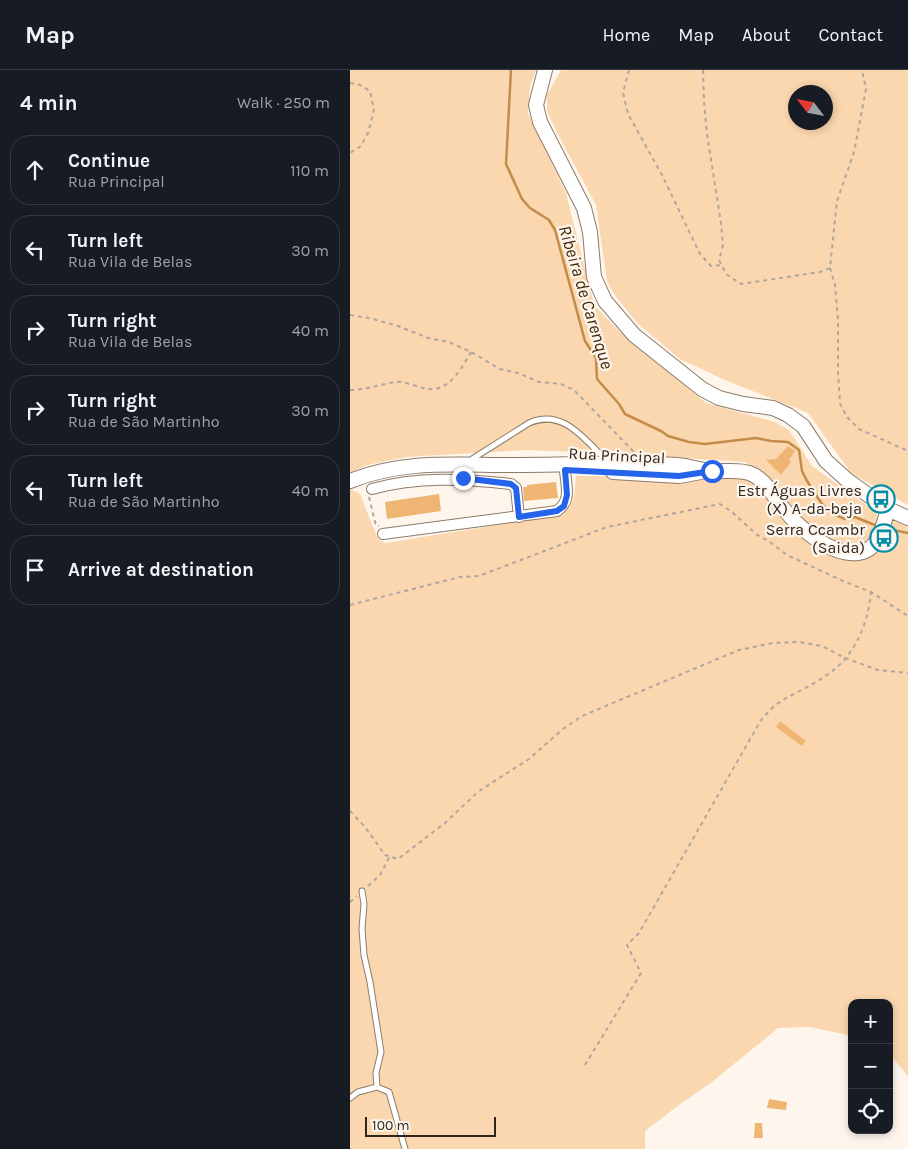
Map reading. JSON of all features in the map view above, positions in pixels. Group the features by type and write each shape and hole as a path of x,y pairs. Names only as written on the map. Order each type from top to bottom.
{"street":[{"path":"544,70 536,105 540,122 577,191 584,208 590,232 594,277 605,301 634,335 702,388 719,398 772,408 788,415 803,426 826,461 847,480 888,509 908,518"},
{"name":"Rua Principal","path":"350,481 367,474 403,466 437,463 679,476 712,471"},
{"name":"Rua Principal","path":"520,466 645,464 680,465 712,471 748,472 761,480 795,522 805,531 822,542 850,553 864,552 876,543 888,509"},
{"path":"383,534 557,511 564,506 567,495 565,470"},
{"path":"372,489 410,481 463,478 511,484 516,488 519,517"}],"lane":[{"path":"464,464 540,418 556,420 570,426 610,464"},
{"path":"362,891 364,904 362,929 364,955 381,1052 376,1073 377,1087"},
{"path":"350,1098 358,1092 377,1087 389,1092 405,1149"}],"path":[{"path":"629,70 623,93 628,114 662,175 700,254 711,266 722,265"},
{"path":"703,70 707,134 723,245 719,260 726,274 741,284 820,272 830,268"},
{"path":"862,70 866,88 854,152 837,201 830,268 835,285 838,320 840,404 847,417 859,429 908,450"},
{"path":"350,83 360,85 370,91 374,110 368,133 361,146 350,153"},
{"path":"350,316 369,318 398,326 428,338 450,342 472,352 500,369 518,373 539,382 561,384 574,390 645,464"},
{"path":"350,390 360,390 398,381 428,390 444,386 458,375 472,352"},
{"path":"372,489 369,498 376,526 380,526 383,534"},
{"path":"350,605 460,577 479,576 607,527 720,504 732,512 756,534 787,555 872,592 908,616"},
{"path":"585,1065 641,973 627,945 639,933 761,720 776,704 829,674 845,658 861,636 872,592"},
{"path":"350,811 365,827 385,855 398,859 445,823 479,791 529,759 563,729 582,716 739,650 765,644 799,642 822,646 845,658 878,670 908,673"},
{"path":"350,902 380,875 390,856"}],"shaded area":[{"path":"350,70 536,70 530,86 528,113 566,193 594,305 618,330 706,403 775,422 789,430 812,466 875,511 878,518 871,539 855,546 831,540 797,518 765,474 745,462 527,450 406,457 367,465 350,473"},
{"path":"561,70 908,70 908,505 851,473 808,413 727,381 680,359 637,323 614,294 607,281 596,205 547,111 547,95"},
{"path":"576,476 749,477 767,495 852,558 861,558 873,553 882,542 892,520 908,523 908,1077 893,1059 893,999 848,999 848,1035 810,1027 778,1028 712,1082 645,1131 645,1149 350,1149 350,489 360,494 378,539 385,543 560,515 572,503"}],"building":[{"path":"788,446 795,451 789,460 791,462 781,475 766,460 776,459"},
{"path":"556,482 558,498 524,501 523,487"},
{"path":"439,494 441,511 387,519 385,502"},
{"path":"780,721 806,741 802,746 776,727"},
{"path":"769,1099 787,1102 786,1110 767,1108"},
{"path":"755,1123 762,1123 763,1138 754,1138"}],"waterway":[{"name":"Ribeira de Carenque","path":"511,70 506,164 522,199 530,208 549,220 555,230 585,341 596,358 597,379 619,404 625,414 668,436 689,442 705,444 756,438 788,442 799,450 802,471 807,481 822,504 831,513 845,519 855,517 877,526"},
{"name":"Ribeira de Carenque","path":"888,529 908,533"}],"place":[{"name":"Estr Águas Livres (X) A-da-beja","path":"881,499"},
{"name":"Serra Ccambr (Saida)","path":"884,538"}],"route":[{"path":"463,478 511,484 516,488 519,517 557,511 564,506 567,495 565,470 679,476 712,471"}]}
